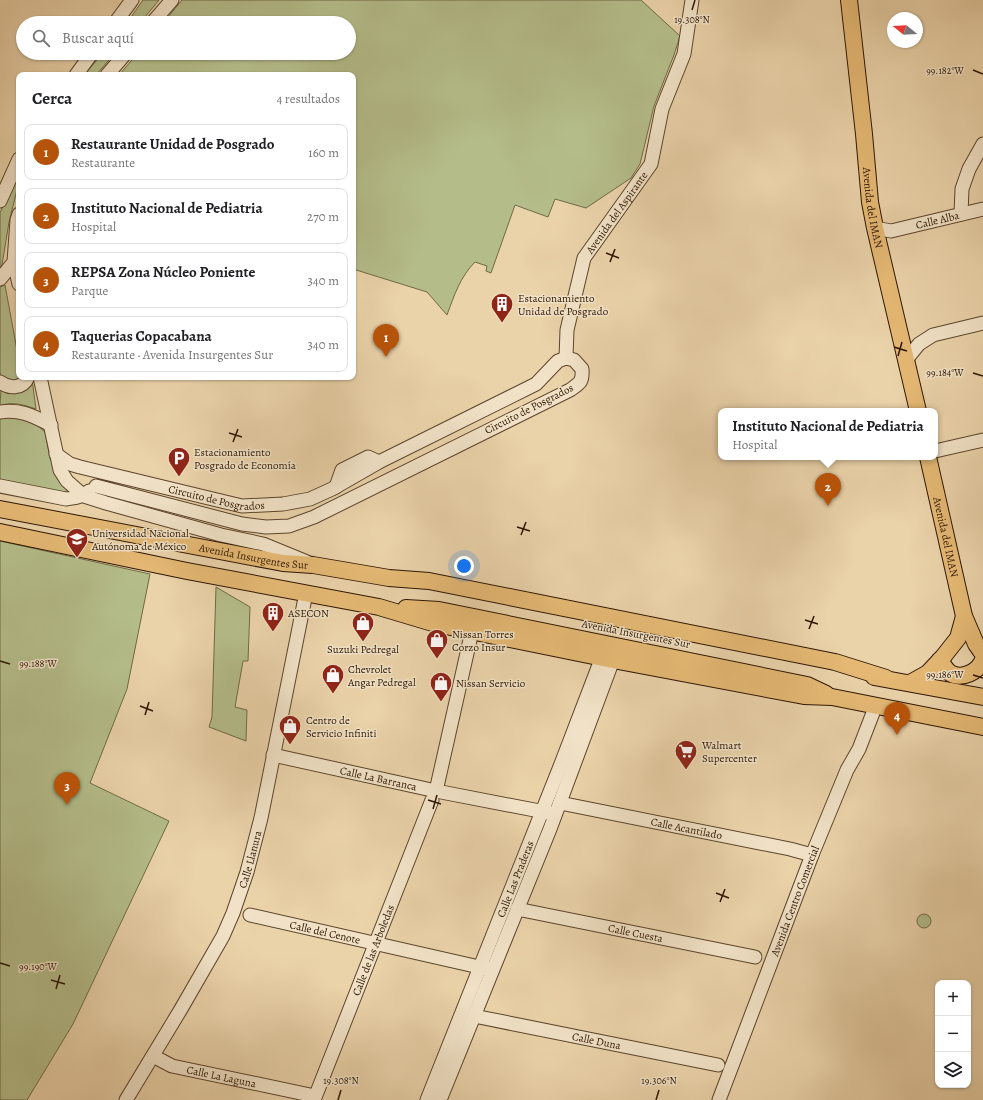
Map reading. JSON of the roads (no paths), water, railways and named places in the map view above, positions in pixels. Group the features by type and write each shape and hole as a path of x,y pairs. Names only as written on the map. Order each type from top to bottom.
{"main road":[{"name":"Avenida del IMAN","path":"849,0 870,202 917,408"},
{"name":"Avenida del IMAN","path":"929,460 964,616 976,644 983,654"},
{"name":"Avenida Insurgentes Sur","path":"0,510 283,563 313,565 389,578 428,581 827,661 886,678 983,697"},
{"name":"Avenida Insurgentes Sur","path":"0,532 194,572 379,607 436,624 607,659 804,696 832,697 983,727"},
{"name":"Avenida Insurgentes Sur","path":"379,607 439,610 807,685 832,697"},
{"name":"Avenida del IMAN","path":"910,683 928,673 958,638 964,616"},
{"path":"940,660 949,672 959,675 975,671 983,660"},
{"path":"963,694 983,688"}],"street":[{"path":"120,16 132,0"},
{"path":"158,16 172,0"},
{"name":"Avenida del Aspirante","path":"566,358 567,330 584,258 651,164 662,109 684,54 692,0"},
{"path":"78,72 87,60"},
{"path":"110,72 120,60"},
{"path":"961,214 962,189 969,170 983,144"},
{"path":"0,201 16,166"},
{"name":"Calle Alba","path":"877,236 891,231 983,209"},
{"path":"16,234 14,262 16,271"},
{"path":"0,279 14,262"},
{"path":"906,360 919,344 933,335 983,323"},
{"name":"Circuito de Posgrados","path":"56,454 70,464 80,467 242,506 283,504 310,498 330,489 379,462 512,397 536,384 558,361 566,358 574,360 582,369 582,377 579,384 522,414 314,517 289,526 266,527 242,524 96,486"},
{"path":"0,382 7,387 18,387 26,380"},
{"path":"41,380 60,470 67,480 84,496 217,533 263,544 313,565"},
{"path":"512,397 510,402 512,408 516,412 522,414"},
{"path":"0,412 10,410 22,412 51,425"},
{"path":"486,410 492,411 496,415 497,421 495,427"},
{"path":"938,450 983,440"},
{"path":"327,510 334,500 330,489 342,470 368,457 379,462"},
{"path":"0,486 55,498 76,498 84,496 96,486 106,474"},
{"path":"352,478 350,483 352,489 356,492 362,493"},
{"name":"Calle Llanura","path":"126,1100 214,952 230,920 262,818 306,593"},
{"name":"Calle de las Arboledas","path":"315,1098 434,795 472,631"},
{"name":"Calle Las Praderas","path":"427,1100 487,969 517,909 557,809 607,659"},
{"name":"Calle Las Praderas","path":"440,1100 474,1016 487,969 542,812 607,659"},
{"name":"Avenida Centro Comercial","path":"719,1100 812,855 876,705"},
{"name":"Calle La Barranca","path":"274,755 434,795 542,812 557,809"},
{"name":"Calle Acantilado","path":"557,809 790,849 812,855"},
{"name":"Calle Cuesta","path":"517,909 754,957"},
{"name":"Calle del Cenote","path":"250,915 487,969"},
{"name":"Calle Duna","path":"474,1016 718,1065"},
{"name":"Calle La Laguna","path":"153,1056 172,1066 315,1098"}],"place":[{"name":"Estacionamiento Unidad de Posgrado","path":"502,324"},
{"name":"Restaurante Unidad de Posgrado","path":"386,357"},
{"name":"Estacionamiento Posgrado de Economía","path":"179,478"},
{"name":"Instituto Nacional de Pediatria","path":"828,506"},
{"name":"Universidad Nacional Autónoma de México","path":"77,558"},
{"name":"ASECON","path":"273,632"},
{"name":"Suzuki Pedregal","path":"363,642"},
{"name":"Nissan Torres Corzo Insur","path":"437,660"},
{"name":"Chevrolet Angar Pedregal","path":"333,694"},
{"name":"Nissan Servicio","path":"441,702"},
{"name":"Taquerias Copacabana","path":"897,735"},
{"name":"Centro de Servicio Infiniti","path":"290,746"},
{"name":"Walmart Supercenter","path":"686,770"},
{"name":"REPSA Zona Núcleo Poniente","path":"67,805"}]}
